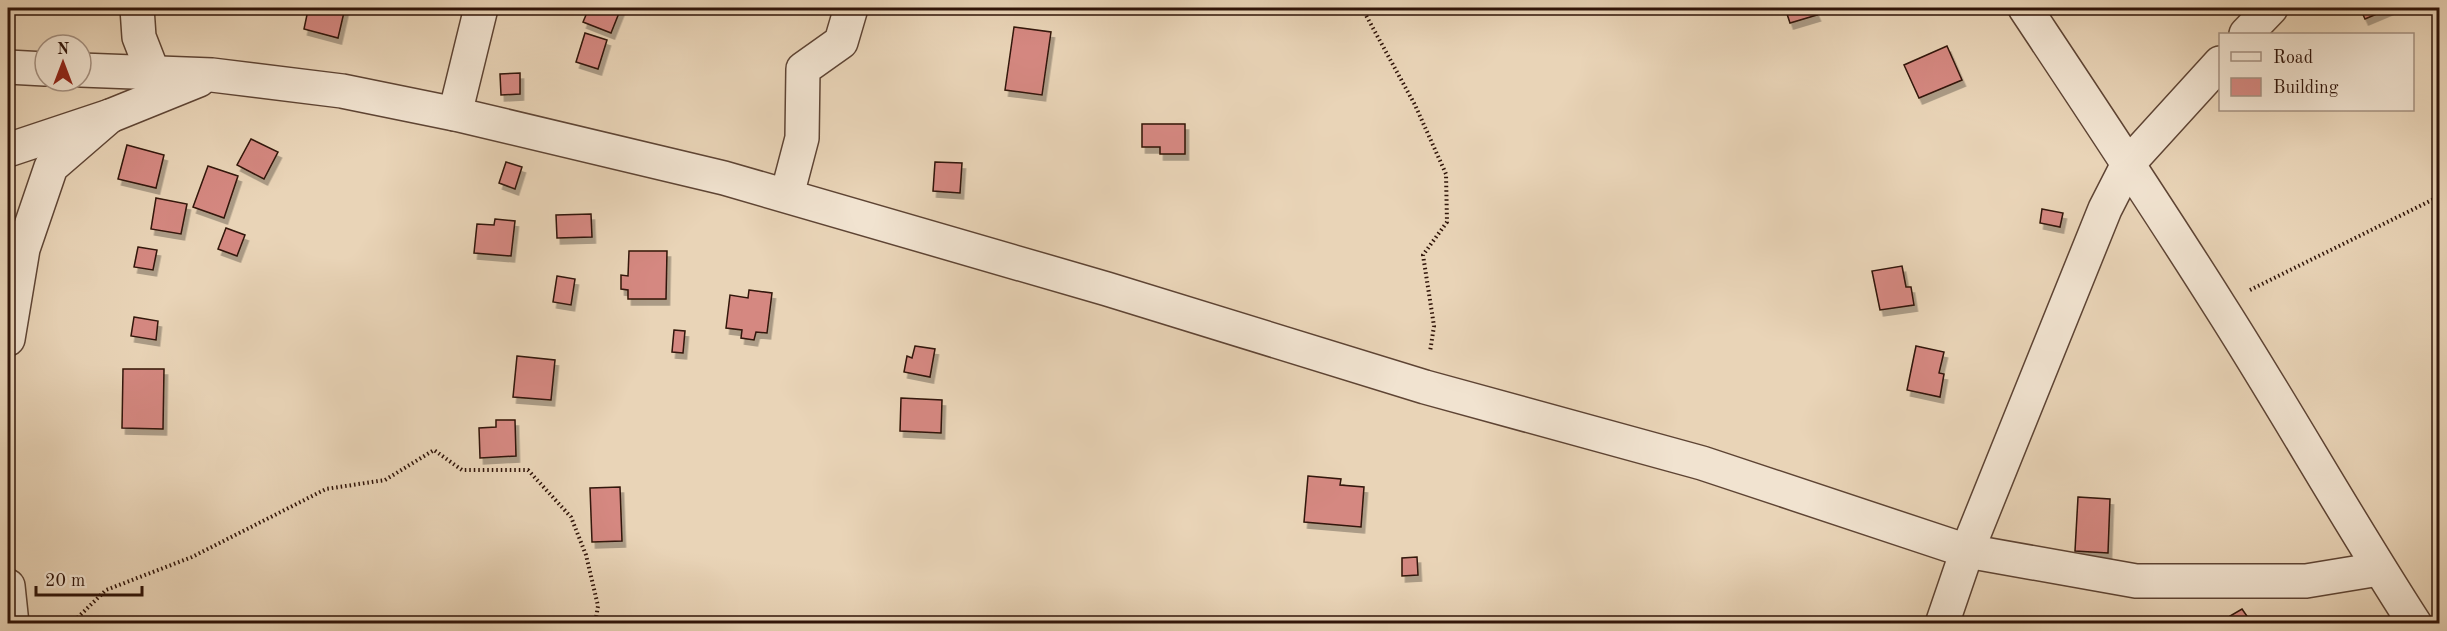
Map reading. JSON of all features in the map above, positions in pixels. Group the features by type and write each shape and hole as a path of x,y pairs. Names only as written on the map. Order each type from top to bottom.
{"street":[{"path":"137,8 139,37 153,73"},
{"path":"455,114 481,8"},
{"path":"787,195 802,138 803,69 841,42 851,8"},
{"path":"2025,8 2219,305 2379,569 2415,624"},
{"path":"2247,33 2271,8"},
{"path":"1942,624 1967,551 2105,209 2128,164 2219,64"},
{"path":"8,67 33,68"},
{"path":"93,70 212,75 342,91 455,114 724,178 1096,285 1425,387 1702,463 1967,551 2136,581 2306,581 2379,569"},
{"path":"8,150 110,116 212,75"},
{"path":"8,339 23,249 51,167 110,116"},
{"path":"8,586 12,624"}],"path":[{"path":"1362,8 1415,105 1446,174 1448,222 1423,255 1434,326 1425,387"},
{"path":"2219,305 2439,196"},
{"path":"71,624 106,590 192,557 326,489 386,480 434,450 462,470 528,470 571,517 588,566 598,606 596,624"}],"building":[{"path":"303,8 345,8 338,38 304,29 308,10"},
{"path":"589,8 621,8 611,33 583,22"},
{"path":"1785,8 1814,8 1817,15 1790,23"},
{"path":"2360,8 2391,8 2365,19"},
{"path":"1014,27 1051,32 1042,95 1005,90"},
{"path":"585,33 607,40 598,69 576,62"},
{"path":"1947,46 1962,80 1919,98 1904,65"},
{"path":"520,73 520,94 501,95 500,74"},
{"path":"1142,124 1185,124 1185,154 1160,154 1160,147 1142,147"},
{"path":"251,139 278,152 264,179 237,165"},
{"path":"127,145 164,155 156,188 118,179"},
{"path":"506,162 522,167 515,189 499,183"},
{"path":"935,162 962,163 960,193 933,191"},
{"path":"208,166 238,176 224,218 193,207"},
{"path":"156,198 187,204 181,234 151,229"},
{"path":"2042,209 2063,213 2060,227 2040,223"},
{"path":"591,214 592,237 557,238 556,215"},
{"path":"495,219 515,221 511,256 474,253 477,224 494,225"},
{"path":"226,228 245,235 237,256 218,249"},
{"path":"138,247 157,250 153,270 134,267"},
{"path":"629,251 667,251 666,299 628,299 628,290 621,289 621,275 628,276"},
{"path":"1902,266 1906,287 1911,287 1914,305 1880,310 1872,271"},
{"path":"557,276 575,279 571,305 553,302"},
{"path":"749,290 772,293 767,333 756,332 754,340 741,338 742,330 726,328 730,295 748,298"},
{"path":"134,317 158,321 156,340 131,336"},
{"path":"674,330 685,331 683,353 672,352"},
{"path":"915,346 935,349 930,377 904,372 907,356 912,358"},
{"path":"1916,346 1944,352 1939,373 1944,374 1940,397 1907,390"},
{"path":"517,356 555,360 551,400 513,397"},
{"path":"123,369 164,369 163,429 122,428"},
{"path":"901,398 942,400 941,433 900,431"},
{"path":"496,420 515,420 516,456 480,458 479,428 496,427"},
{"path":"1308,476 1341,479 1340,485 1364,487 1361,527 1304,522"},
{"path":"620,487 622,541 592,542 590,488"},
{"path":"2078,497 2110,499 2108,553 2075,551"},
{"path":"1417,557 1418,575 1402,576 1402,558"},
{"path":"2242,609 2249,619 2242,624 2235,624 2230,616"}]}
